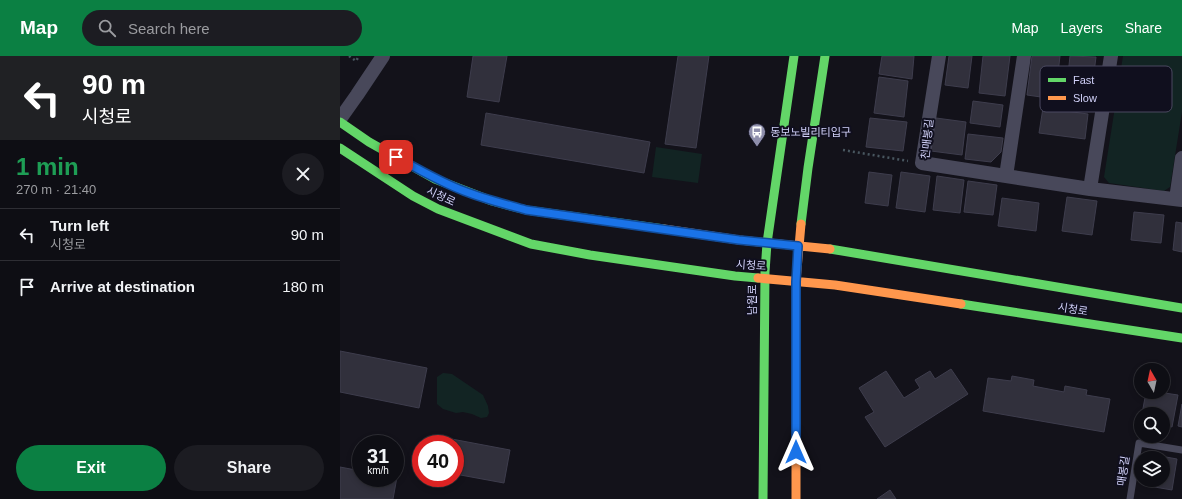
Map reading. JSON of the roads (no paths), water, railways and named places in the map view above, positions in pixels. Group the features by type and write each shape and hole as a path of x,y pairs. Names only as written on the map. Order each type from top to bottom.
{"street":[{"path":"340,121 383,56"},
{"name":"남원로","path":"763,499 765,278 767,243 794,56"},
{"path":"796,499 796,282 798,246 807,170 825,56"},
{"name":"천매봉길","path":"939,56 922,163 1090,189 1179,200 1182,158"},
{"path":"1006,176 1024,56"},
{"path":"1110,66 1112,56"},
{"path":"1090,189 1103,112"},
{"name":"시청로","path":"340,121 369,142 435,179 492,201 534,211 767,243 835,249 1182,308"},
{"name":"시청로","path":"340,148 413,196 438,209 531,244 590,255 735,276 835,285 1182,338"}],"lane":[{"name":"매봉길","path":"1130,499 1138,443 1182,450"}],"place":[{"name":"동보노빌리티입구","path":"757,147"}]}
